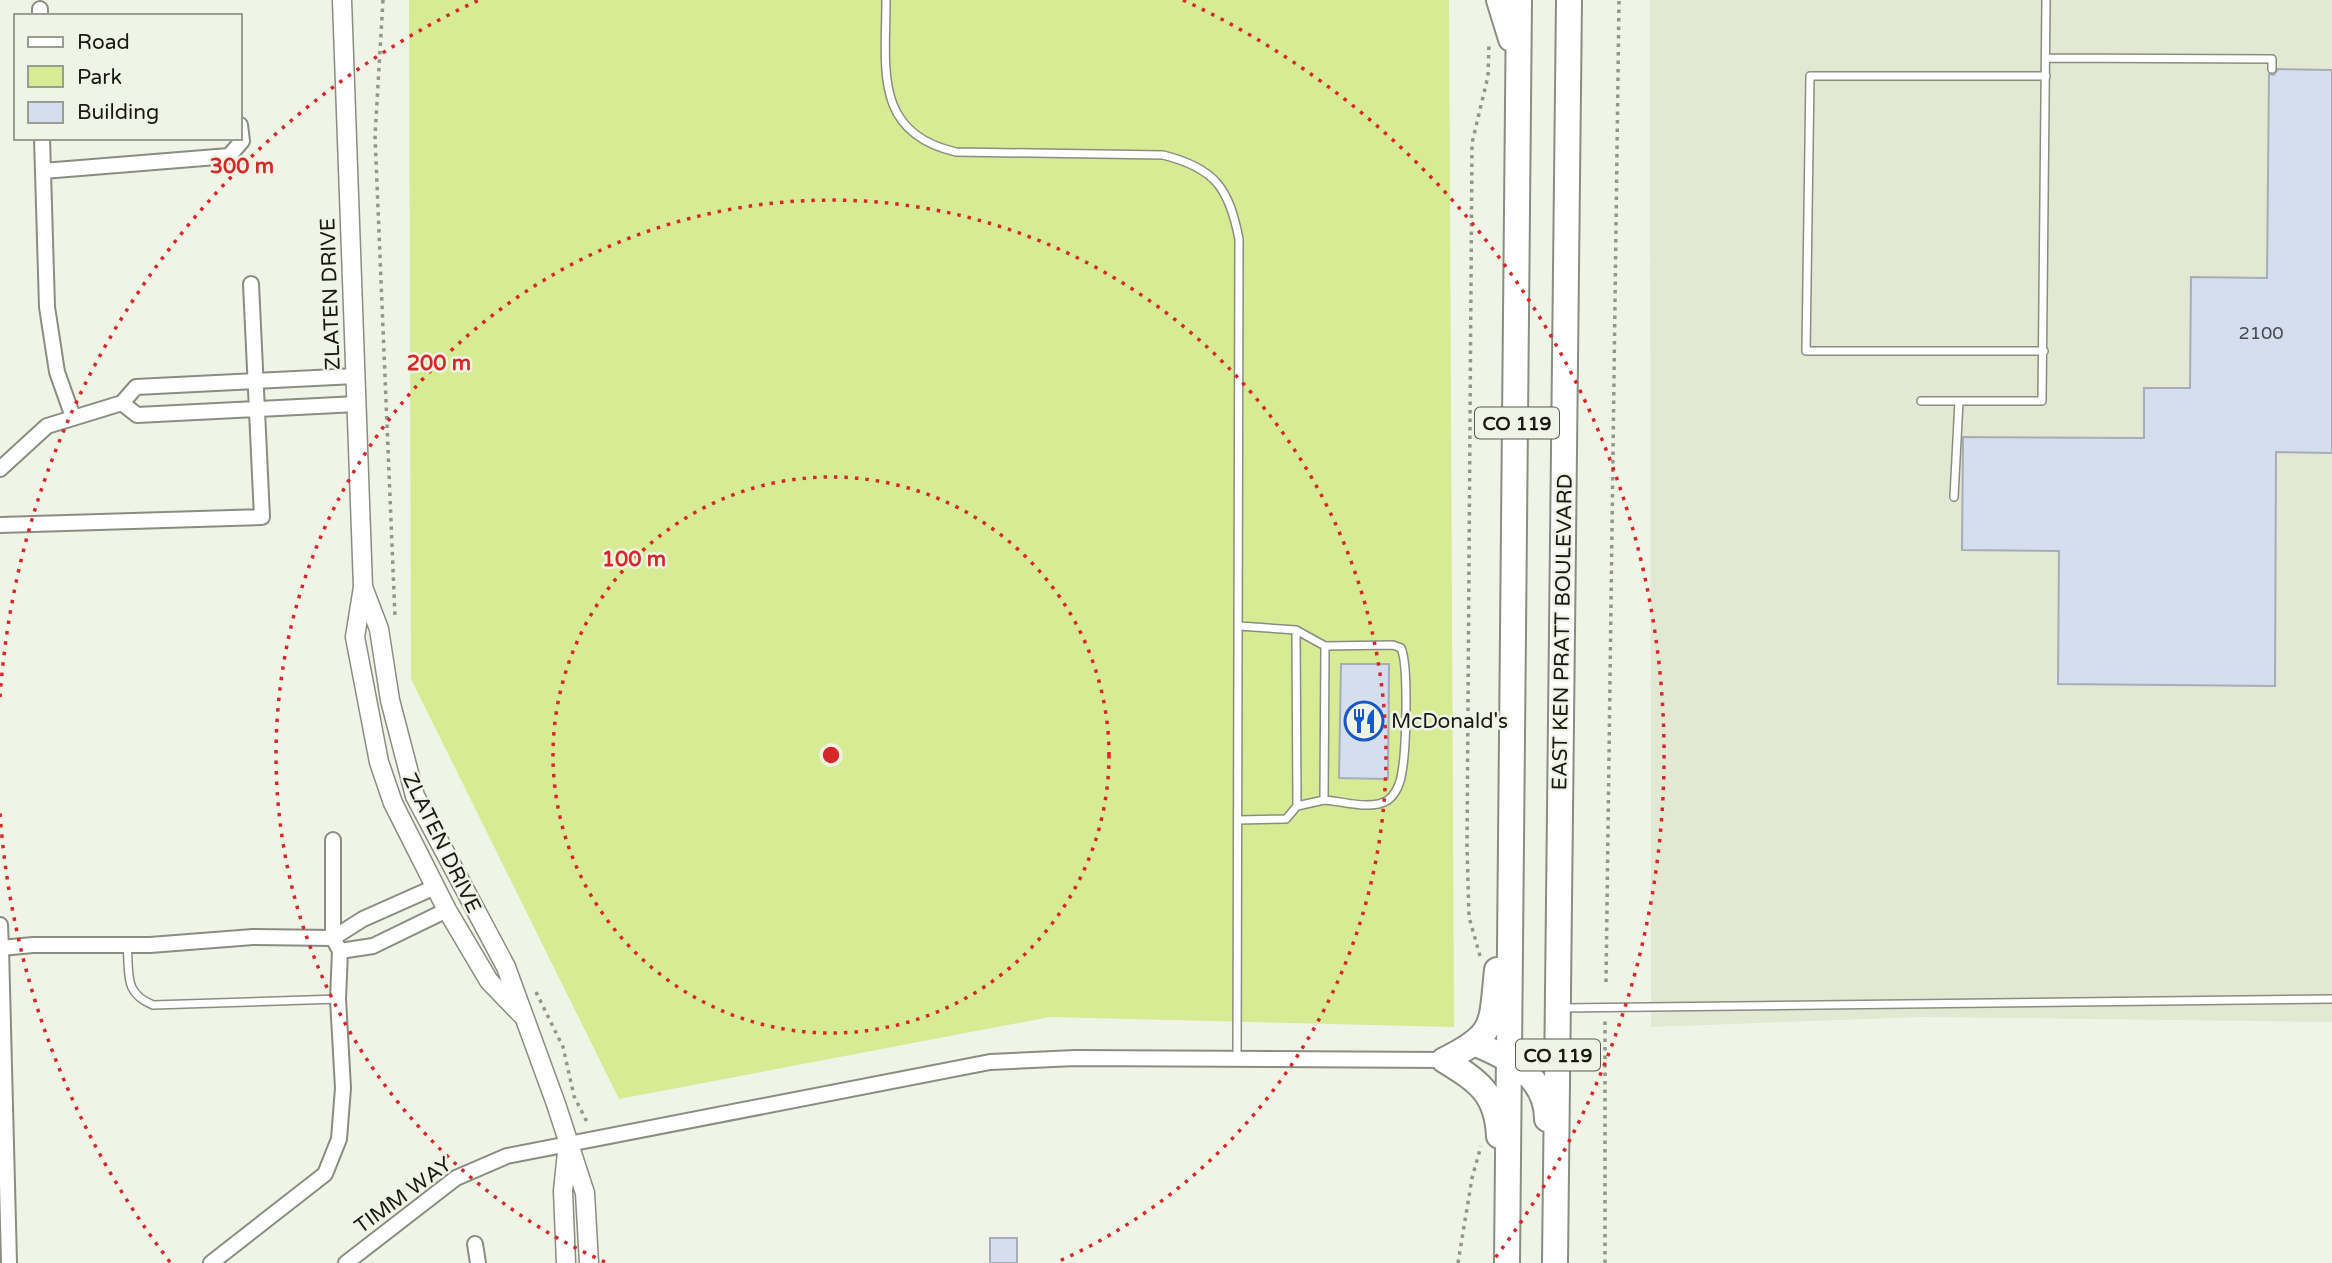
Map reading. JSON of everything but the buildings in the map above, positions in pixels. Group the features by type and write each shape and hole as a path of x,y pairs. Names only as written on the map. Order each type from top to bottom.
{"highway":[{"path":"1499,0 1519,73"},
{"name":"CO 119","path":"1507,1263 1519,0"},
{"name":"EAST KEN PRATT BOULEVARD","path":"1555,1263 1569,0"},
{"path":"1444,1060 1476,1044 1491,1022 1512,847"},
{"path":"1476,1044 1510,1058 1541,1087 1546,1100 1546,1263"},
{"path":"1444,1060 1480,1083 1498,1118 1507,1263"}],"street":[{"name":"ZLATEN DRIVE","path":"342,0 363,587 355,636 379,762 393,803 447,910 489,981 523,1017"},
{"path":"42,140 47,307 57,372 73,417"},
{"path":"43,171 229,156 242,140"},
{"path":"0,525 262,517 251,285"},
{"path":"2,465 47,426 122,403 136,387 356,376"},
{"path":"222,384 224,411"},
{"path":"122,403 136,415 357,404"},
{"name":"ZLATEN DRIVE","path":"363,587 379,629 390,700 415,796 506,967 568,1145 584,1193 589,1263"},
{"path":"211,1263 325,1174 339,1139 341,1114 333,840"},
{"path":"337,944 387,908 435,887"},
{"path":"387,908 400,932"},
{"path":"1,948 33,945 127,945 253,937 373,946 447,910"},
{"path":"0,925 9,1263"},
{"name":"TIMM WAY","path":"346,1263 456,1178 507,1156 990,1062 1075,1058 1444,1060"},
{"name":"ZLATEN DRIVE","path":"566,1263 563,1191 568,1145"},
{"path":"475,1244 478,1263"}],"lane":[{"path":"886,0 887,89 894,113 912,132 934,147 956,152 1163,155 1210,174 1224,190 1234,212 1239,239 1237,1059"},
{"path":"1921,401 2042,401 2046,0"},
{"path":"2046,58 2272,59 2272,69"},
{"path":"2044,351 1805,351 1810,76 2046,76"},
{"path":"1954,497 1959,401"},
{"path":"1238,820 1286,819 1297,806 1324,800 1367,806 1386,801 1396,791 1402,773 1405,667 1401,648 1393,645 1325,646 1296,630 1239,626"},
{"path":"1296,630 1297,806"},
{"path":"1324,800 1325,646"},
{"path":"127,945 131,989 136,999 153,1005 338,999"},
{"path":"1559,1008 2332,999"}],"path":[{"path":"383,0 375,136 395,628"},
{"path":"1605,982 1619,0"},
{"path":"1481,963 1469,917 1467,848 1472,143 1488,76 1490,35"},
{"path":"529,981 563,1047 574,1096 587,1117 591,1140"},
{"path":"1605,1020 1605,1263"},
{"path":"1458,1263 1472,1178 1484,1136"}],"shaded area":[{"path":"1650,0 2332,0 2332,1022 1923,1017 1651,1027"}],"green space":[{"path":"409,0 1449,0 1454,1027 1050,1017 619,1099 411,679"}],"place":[{"name":"McDonald's","path":"1364,721"}]}
